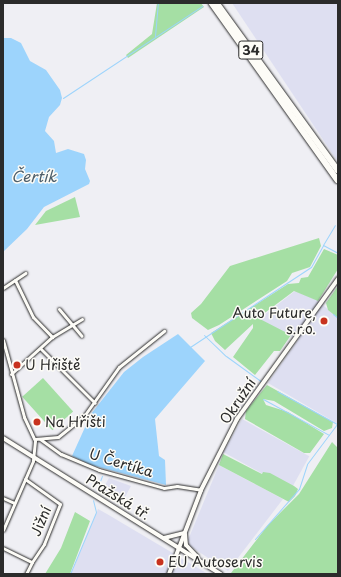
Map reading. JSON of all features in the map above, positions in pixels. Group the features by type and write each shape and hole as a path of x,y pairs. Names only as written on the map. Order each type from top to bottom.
{"highway":[{"name":"34","path":"212,3 218,6 324,152"},
{"name":"34","path":"218,6 338,180"},
{"path":"324,152 338,170"},
{"path":"324,152 338,174"}],"main road":[{"name":"Okružní","path":"169,574 201,490 237,419 338,278"},
{"name":"Pražská tř.","path":"3,438 221,574"},
{"path":"163,538 184,533 187,546 202,562"}],"street":[{"path":"3,288 25,273"},
{"path":"15,280 33,317 52,337"},
{"path":"58,309 82,336"},
{"path":"12,374 41,349 52,337 82,319"},
{"path":"35,439 58,437 84,416 95,403 119,367 164,331"},
{"path":"3,340 24,417 35,439 33,457 3,530"},
{"path":"41,349 95,403"},
{"name":"U Čertíka","path":"40,439 61,454 111,474 164,488 177,486 201,490"},
{"name":"Jižní","path":"25,479 60,504 44,544 26,574"},
{"path":"3,498 14,503"},
{"path":"3,548 32,562"}],"shaded area":[{"path":"232,3 338,3 338,162"},
{"path":"295,291 317,300 338,318 338,424 268,383 298,340 259,319"},
{"path":"242,419 309,456 291,490 224,452"},
{"path":"219,465 283,499 228,571 190,546 188,540"},
{"path":"109,478 131,486 125,497 114,491 110,497 101,492"},
{"path":"98,509 107,514 208,574 71,574"}],"green space":[{"path":"157,3 201,3 204,7 128,58 126,55 152,34"},
{"path":"75,197 80,217 35,225 46,211"},
{"path":"319,238 321,246 310,267 292,273 287,281 219,325 208,330 192,318 191,313 201,304 230,266"},
{"path":"324,249 338,255 338,269 318,301 294,291 258,318 291,335 280,351 274,351 255,375 233,357 253,328 253,324 225,350 215,341 211,333 288,284 299,283 301,278 308,277"},
{"path":"338,286 338,318 328,310 326,303"},
{"path":"43,378 73,411 52,430 22,397"},
{"path":"267,385 333,422 332,428 324,431 274,401 263,399 266,405 288,412 324,434 310,453 304,453 245,419 246,411"},
{"path":"332,442 338,448 338,574 231,573 268,525 299,494"},
{"path":"223,454 262,474 263,472 270,473 294,486 298,489 295,496 289,502 219,465"},
{"path":"75,512 90,521 70,574 45,574 61,548"}],"water":[{"name":"Čertík","path":"3,38 11,38 21,43 30,61 46,70 60,90 62,98 60,105 49,117 45,131 54,141 56,153 68,149 84,154 86,160 85,169 90,181 89,184 44,207 27,229 3,252"},
{"path":"178,334 205,361 155,419 159,456 165,460 166,485 91,465 72,456 91,414 124,372 143,357"}],"waterway":[{"path":"155,36 158,3"},
{"name":"Čertík","path":"63,98 202,6"},
{"path":"323,245 335,225"},
{"path":"190,347 311,267 323,245 338,253"},
{"path":"333,314 338,318"},
{"path":"204,335 226,356 262,382"},
{"path":"255,539 299,489 307,464 337,424 277,391"},
{"path":"263,399 329,435"},
{"path":"97,489 102,476"},
{"path":"70,574 96,512 93,500"}],"place":[{"name":"Auto Future, s.r.o.","path":"324,321"},
{"name":"U Hřiště","path":"17,365"},
{"name":"Na Hřišti","path":"37,422"},
{"name":"EU Autoservis","path":"160,562"}]}
